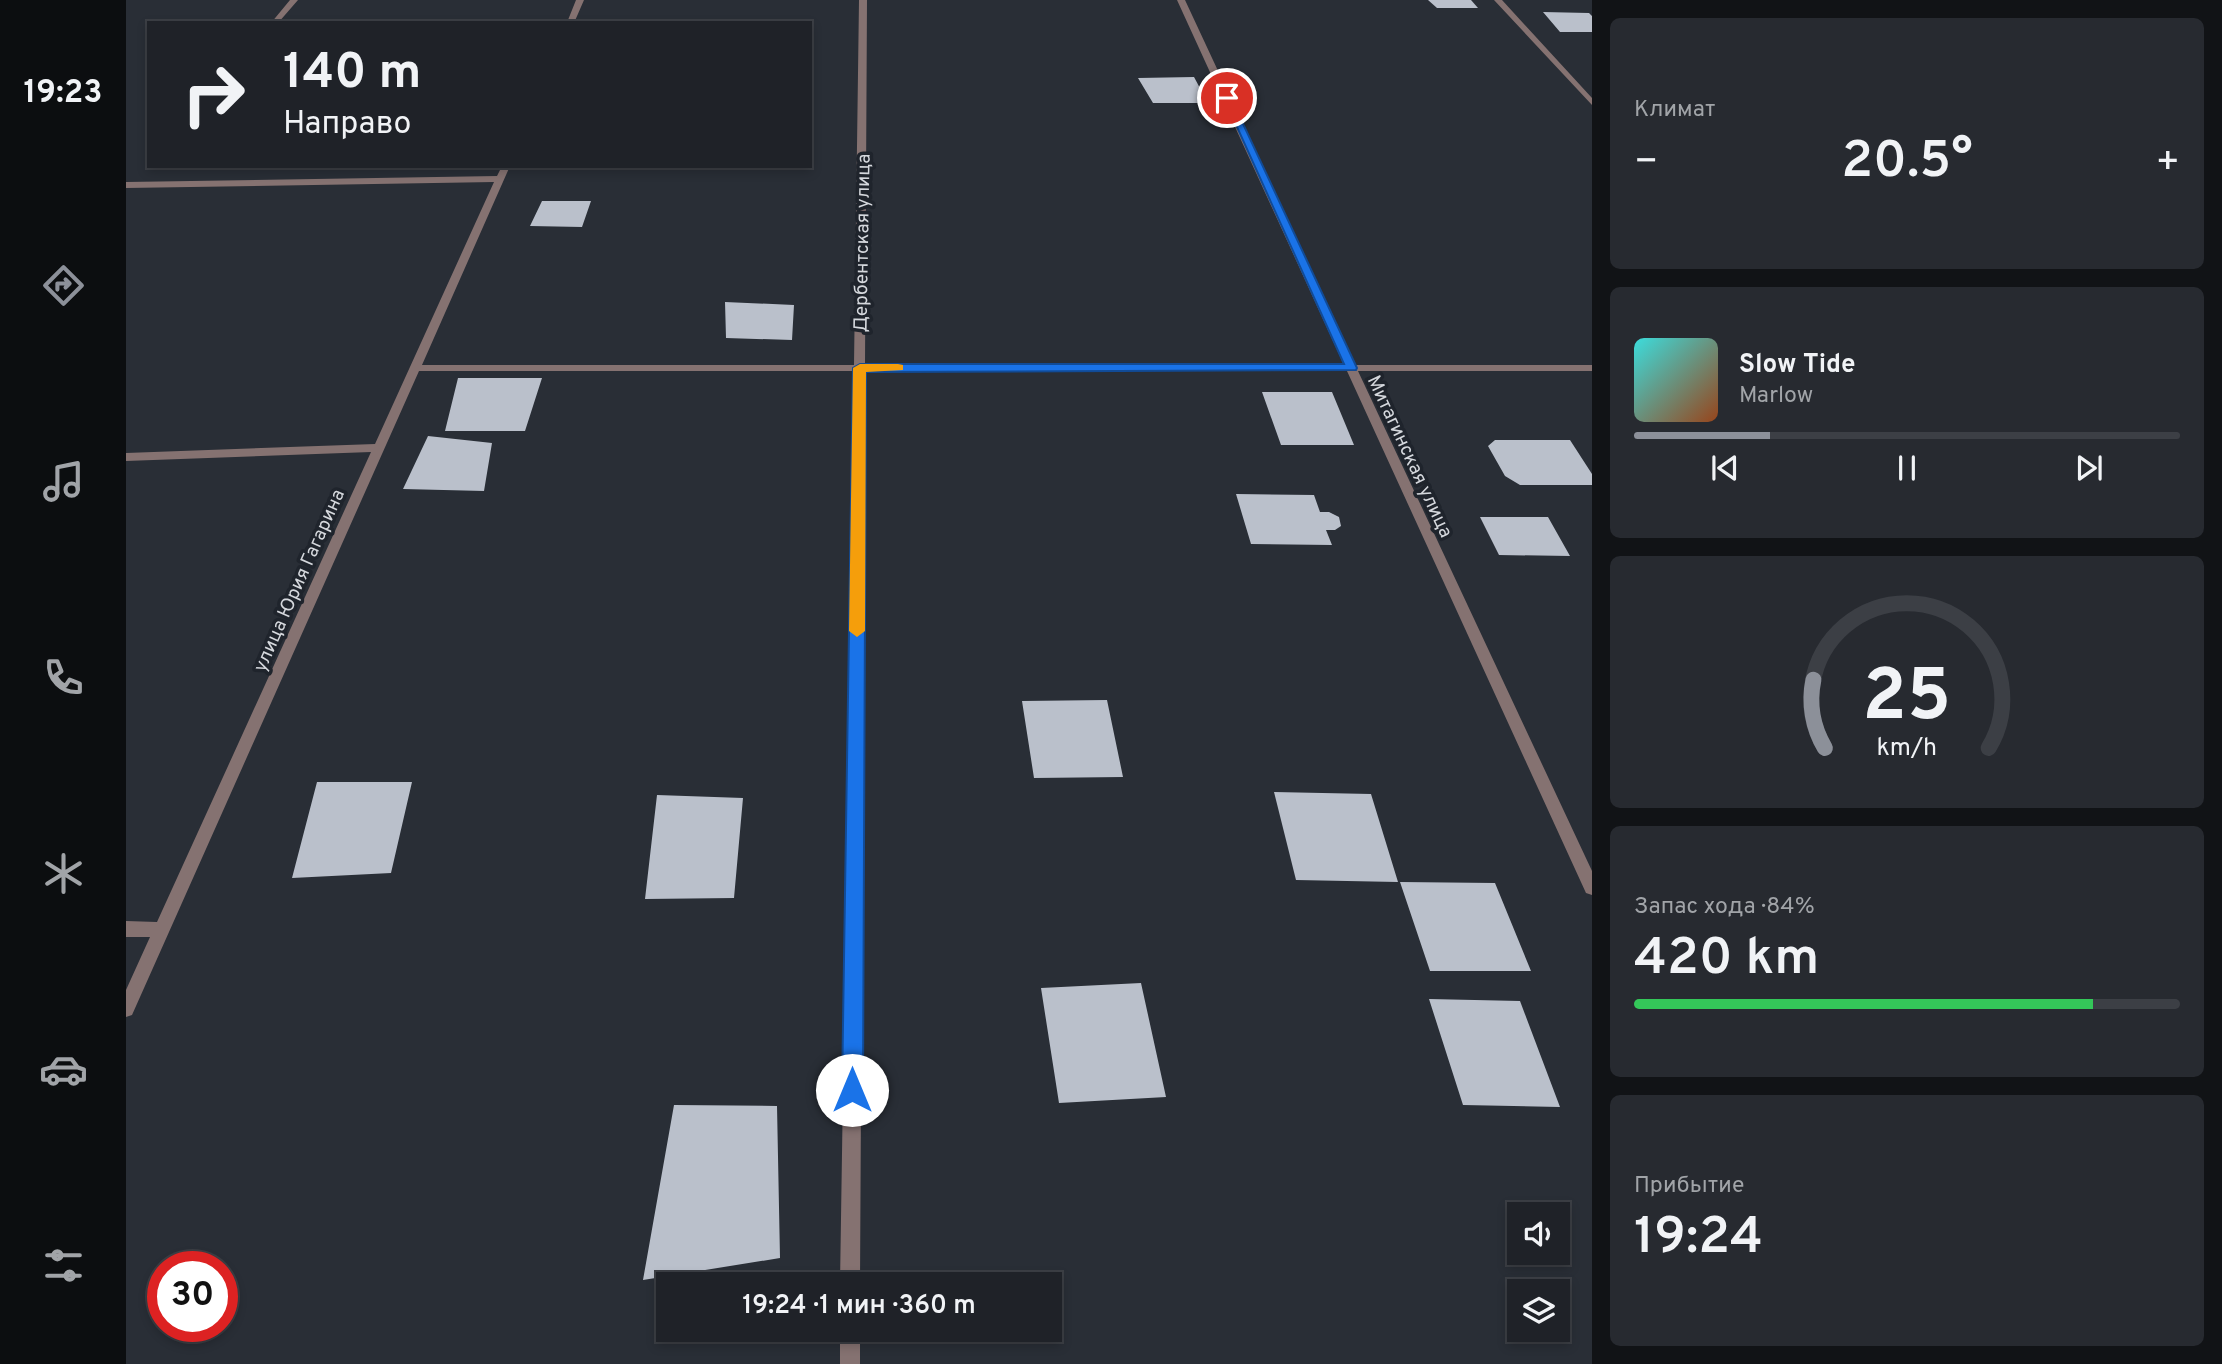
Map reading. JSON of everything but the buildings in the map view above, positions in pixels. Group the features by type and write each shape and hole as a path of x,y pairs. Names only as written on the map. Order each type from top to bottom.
{"street":[{"path":"276,21 294,0"},
{"path":"570,21 580,0"},
{"name":"Дербентская улица","path":"850,1272 863,0"},
{"name":"Митагинская улица","path":"1181,0 1592,888"},
{"path":"1498,0 1592,103"},
{"path":"126,185 503,173"},
{"name":"улица Юрия Гагарина","path":"126,1009 503,173"},
{"path":"415,368 1592,368"},
{"path":"126,457 379,448"},
{"path":"126,929 162,930"},
{"path":"850,1342 850,1364"}],"slow traffic":[{"path":"857,631 860,368 898,368"}],"route":[{"path":"852,1090 860,368 1351,368 1227,98"}]}
